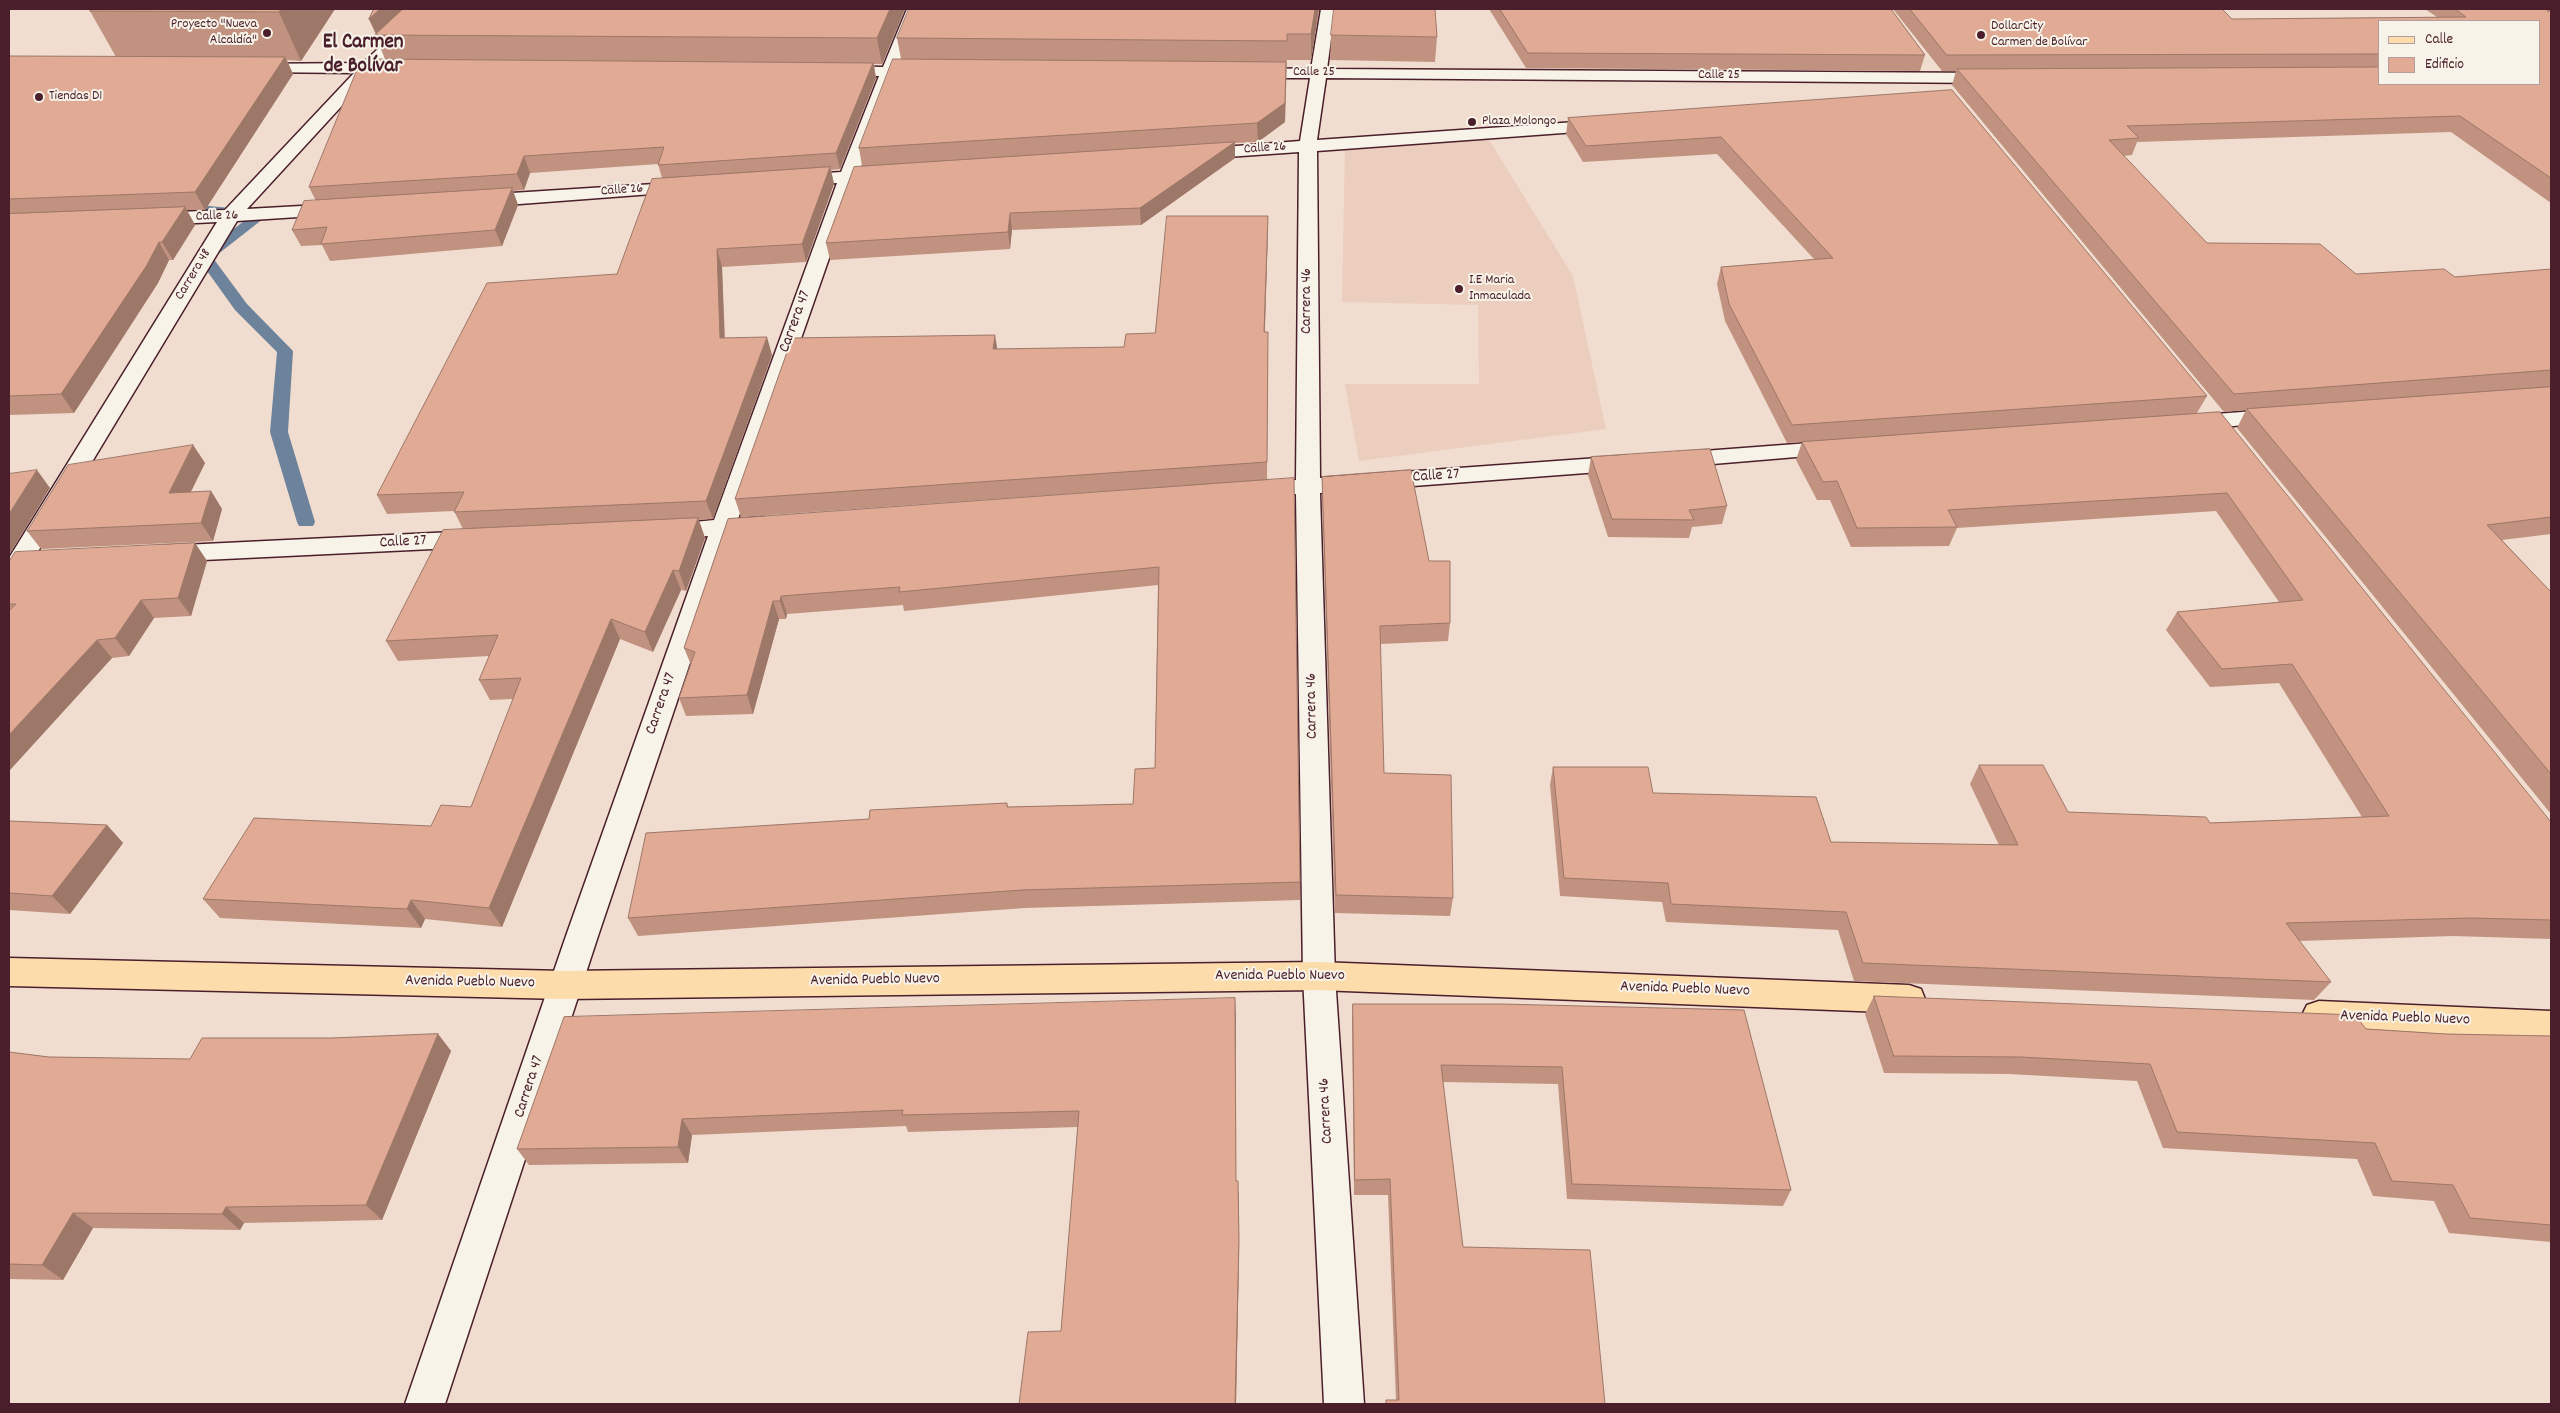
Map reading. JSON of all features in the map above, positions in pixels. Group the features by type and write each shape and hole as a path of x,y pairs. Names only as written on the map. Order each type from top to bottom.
{"main road":[{"name":"Avenida Pueblo Nuevo","path":"9,972 564,985 1319,976 1935,1000"},
{"name":"Avenida Pueblo Nuevo","path":"2293,1014 2551,1025"}],"street":[{"name":"Carrera 48","path":"15,569 230,216 368,67 428,9"},
{"name":"Carrera 47","path":"424,1404 564,985 723,528 848,177 887,72 914,9"},
{"name":"Carrera 46","path":"1328,9 1308,146 1308,486 1319,976 1344,1404"},
{"path":"238,67 408,68"},
{"path":"1932,70 1952,99"},
{"name":"Calle 25","path":"1232,73 1932,70 2006,78"},
{"path":"817,71 936,72"},
{"name":"Calle 26","path":"1181,155 1618,124"},
{"path":"778,181 907,173"},
{"name":"Calle 26","path":"460,202 699,186"},
{"name":"Calle 26","path":"134,220 351,209"},
{"path":"2198,398 2236,444"},
{"path":"2168,425 2306,414"},
{"name":"Calle 27","path":"1239,491 1862,447"},
{"path":"644,532 782,524"},
{"name":"Calle 27","path":"139,555 495,538"},
{"path":"15,569 50,559"}],"shaded area":[{"name":"I.E Maria Inmaculada","path":"1488,138 1573,276 1606,429 1359,461 1345,384 1479,384 1478,305 1342,302 1345,147"}],"building":[{"path":"93,9 281,9 279,12 90,11"},
{"path":"374,9 380,9 369,19"},
{"path":"403,9 890,9 877,38 375,35"},
{"path":"909,9 1315,9 1311,34 1287,34 1287,41 897,38"},
{"path":"1334,9 1435,9 1437,37 1331,35"},
{"path":"1500,9 1891,9 1925,55 1528,53"},
{"path":"1910,9 2222,9 2232,19 2466,17 2455,9 2547,9 2548,12 2551,9 2551,178 2460,116 2127,126 2139,138 2109,140 2207,243 2320,244 2356,274 2444,269 2455,277 2551,269 2551,370 2234,394 1957,69 2378,67 2378,85 2540,85 2540,20 2378,20 2378,54 1947,55"},
{"path":"9,56 285,57 195,192 9,199"},
{"path":"366,59 873,63 836,153 658,165 664,147 524,156 517,174 309,187 358,67"},
{"path":"893,59 1286,62 1285,103 1257,123 859,148"},
{"path":"1952,90 2207,396 1792,425 1729,304 1721,267 1833,258 1721,137 1586,146 1568,118"},
{"path":"1235,142 1140,208 1010,213 1008,232 826,243 854,167"},
{"path":"830,167 802,244 717,249 720,338 767,337 706,501 454,512 464,492 377,495 487,283 617,274 652,179"},
{"path":"512,188 495,230 321,244 327,227 292,230 304,201"},
{"path":"185,207 162,242 159,242 147,265 61,394 9,396 9,214"},
{"path":"1167,216 1268,216 1264,332 1268,332 1267,462 735,499 792,338 995,335 993,349 1124,347 1126,334 1155,333"},
{"path":"2551,387 2551,517 2487,525 2551,592 2551,774 2247,409"},
{"path":"2220,412 2551,822 2551,920 2471,918 2286,923 2331,982 1863,963 1846,912 1671,904 1668,883 1564,878 1553,767 1648,767 1653,793 1816,797 1831,842 2018,845 1979,765 2043,765 2068,812 2206,817 2210,823 2389,816 2292,664 2222,669 2177,612 2303,600 2227,493 1948,510 1957,527 1857,528 1837,481 1823,482 1802,442"},
{"path":"193,445 169,493 211,491 201,523 27,531 68,465"},
{"path":"1710,449 1727,506 1689,510 1694,520 1612,519 1591,457"},
{"path":"37,470 9,514 9,474"},
{"path":"1411,470 1429,561 1450,561 1450,623 1380,626 1384,773 1451,775 1453,898 1336,895 1322,477"},
{"path":"1294,478 1300,882 1022,890 628,918 646,833 869,819 870,810 1007,803 1007,807 1133,804 1135,769 1155,768 1159,567 899,592 900,587 781,596 780,601 773,601 747,695 679,698 695,652 684,648 728,519"},
{"path":"698,518 679,571 673,570 645,632 611,619 489,908 411,900 407,909 203,899 254,818 431,826 441,805 471,807 521,678 479,680 498,635 386,641 443,530"},
{"path":"195,543 178,598 141,600 115,638 97,640 9,735 9,611 16,604 9,604 9,561 15,552"},
{"path":"9,821 107,825 52,896 9,893"},
{"path":"1874,996 2355,1015 2366,1029 2446,1034 2551,1036 2551,1225 2470,1218 2453,1185 2392,1181 2375,1143 2177,1132 2150,1064 2020,1057 1894,1056"},
{"path":"1235,998 1236,1181 1238,1181 1239,1241 1235,1404 1019,1404 1028,1332 1061,1331 1079,1111 902,1115 903,1110 682,1119 678,1147 517,1149 564,1017"},
{"path":"1353,1004 1501,1004 1744,1010 1791,1190 1572,1184 1562,1067 1441,1065 1463,1247 1590,1250 1605,1404 1386,1404 1386,1400 1399,1400 1390,1179 1355,1180"},
{"path":"438,1034 366,1205 226,1207 222,1214 73,1213 42,1265 9,1264 9,1052 49,1057 190,1059 202,1038 331,1038"}],"waterway":[{"path":"178,207 261,215 205,257 241,307 285,351 279,432 306,522"}],"place":[{"name":"Proyecto \"Nueva Alcaldía\"","path":"267,33"},
{"name":"DollarCity Carmen de Bolívar","path":"1981,35"},
{"name":"Tiendas D1","path":"39,97"},
{"name":"Plaza Molongo","path":"1472,122"},
{"name":"I.E Maria Inmaculada","path":"1459,289"}],"district":[{"name":"El Carmen de Bolívar","path":"363,56"}]}
